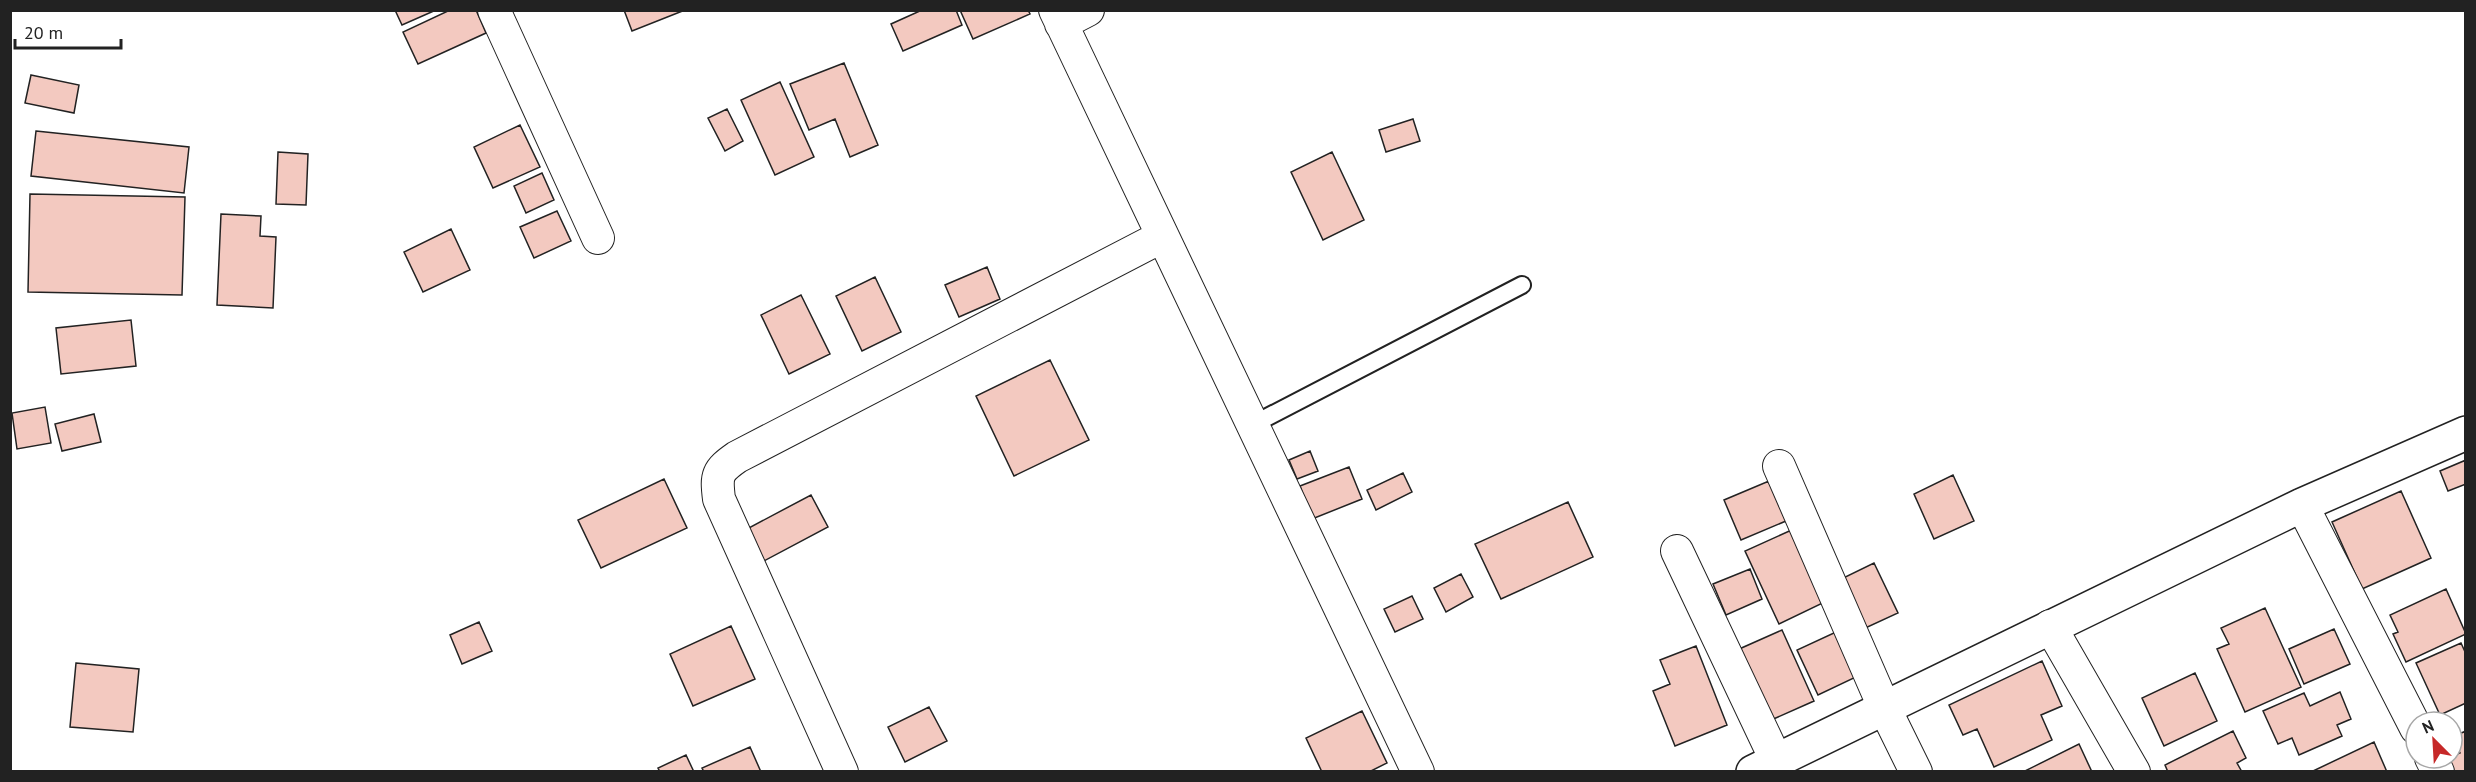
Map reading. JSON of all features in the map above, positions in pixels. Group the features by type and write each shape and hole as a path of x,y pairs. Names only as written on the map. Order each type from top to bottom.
{"street":[{"path":"494,10 598,238"},
{"path":"1068,15 1161,237 1418,771"},
{"path":"842,771 719,499 717,478 724,466 737,457 1161,237"},
{"path":"1677,551 1764,766 2302,505 2466,433"},
{"path":"1779,466 1884,707 1916,771"},
{"path":"2302,505 2407,710"},
{"path":"2050,626 2134,771"}],"lane":[{"path":"1252,425 1522,285"}],"building":[{"path":"395,10 436,10 402,25"},
{"path":"450,10 476,10 486,33 418,64 403,32"},
{"path":"624,10 685,10 632,31"},
{"path":"922,10 956,10 962,25 903,51 891,24"},
{"path":"960,10 1028,10 1030,14 973,39"},
{"path":"844,63 878,145 850,157 835,119 809,130 790,84"},
{"path":"31,75 79,85 74,113 25,103"},
{"path":"780,82 814,157 775,175 741,100"},
{"path":"727,109 743,141 725,151 708,118"},
{"path":"1413,119 1420,141 1386,152 1379,130"},
{"path":"520,125 540,167 493,188 474,147"},
{"path":"36,131 189,147 184,193 31,176"},
{"path":"278,152 308,154 306,205 276,204"},
{"path":"1332,152 1364,220 1323,240 1291,172"},
{"path":"542,173 554,200 526,213 514,186"},
{"path":"30,194 185,197 182,295 28,292"},
{"path":"557,211 571,241 534,258 520,227"},
{"path":"221,214 261,216 260,236 276,237 273,308 217,305"},
{"path":"451,229 470,270 423,292 404,252"},
{"path":"987,267 1000,299 959,317 945,285"},
{"path":"875,277 901,332 862,351 836,296"},
{"path":"801,295 830,354 789,374 761,315"},
{"path":"131,320 136,366 61,374 56,328"},
{"path":"1050,360 1089,440 1014,476 976,396"},
{"path":"45,407 51,443 17,449 12,413"},
{"path":"94,414 101,442 62,451 55,424"},
{"path":"1310,451 1318,471 1297,479 1289,460"},
{"path":"2466,460 2466,484 2448,491 2440,471"},
{"path":"1349,467 1362,499 1312,519 1300,486"},
{"path":"1403,473 1412,492 1376,510 1367,490"},
{"path":"1953,475 1974,521 1934,539 1914,494"},
{"path":"664,479 687,528 601,568 578,520"},
{"path":"1769,481 1786,521 1741,540 1724,500"},
{"path":"2401,491 2431,558 2362,589 2332,522"},
{"path":"811,495 828,527 762,562 745,530"},
{"path":"1568,502 1593,557 1501,599 1475,544"},
{"path":"1796,528 1829,600 1779,624 1745,551"},
{"path":"1874,563 1898,613 1861,630 1837,581"},
{"path":"1750,569 1762,599 1726,615 1713,584"},
{"path":"1461,574 1473,597 1446,612 1434,588"},
{"path":"2446,589 2466,634 2406,662 2393,634 2398,632 2390,615"},
{"path":"1412,596 1423,619 1395,632 1384,609"},
{"path":"2265,608 2301,687 2245,712 2217,649 2229,644 2221,628"},
{"path":"479,622 492,651 462,664 450,635"},
{"path":"731,626 755,679 693,706 670,654"},
{"path":"2334,629 2350,664 2304,684 2289,649"},
{"path":"1782,630 1814,701 1769,721 1737,650"},
{"path":"1836,632 1856,677 1818,695 1797,650"},
{"path":"2461,643 2466,654 2466,703 2451,710 2438,710 2416,663"},
{"path":"1696,646 1727,725 1675,746 1653,691 1670,684 1660,660"},
{"path":"2042,661 2062,706 2041,715 2052,740 1994,767 1977,729 1963,735 1949,705"},
{"path":"76,663 139,669 133,732 70,727"},
{"path":"2195,673 2217,721 2164,746 2142,698"},
{"path":"2340,692 2351,719 2337,725 2342,736 2299,755 2292,738 2278,744 2263,711 2304,693 2310,706"},
{"path":"929,707 947,741 905,762 888,727"},
{"path":"1362,711 1387,763 1369,772 1322,772 1306,738"},
{"path":"2233,731 2246,758 2237,763 2242,772 2168,772 2165,765"},
{"path":"2466,731 2466,772 2447,772 2446,770 2464,770 2464,732"},
{"path":"2374,742 2387,772 2313,772 2313,771"},
{"path":"2079,744 2092,772 2023,772"},
{"path":"750,747 761,772 704,772 702,768"},
{"path":"686,755 694,772 660,772 658,768"}]}
